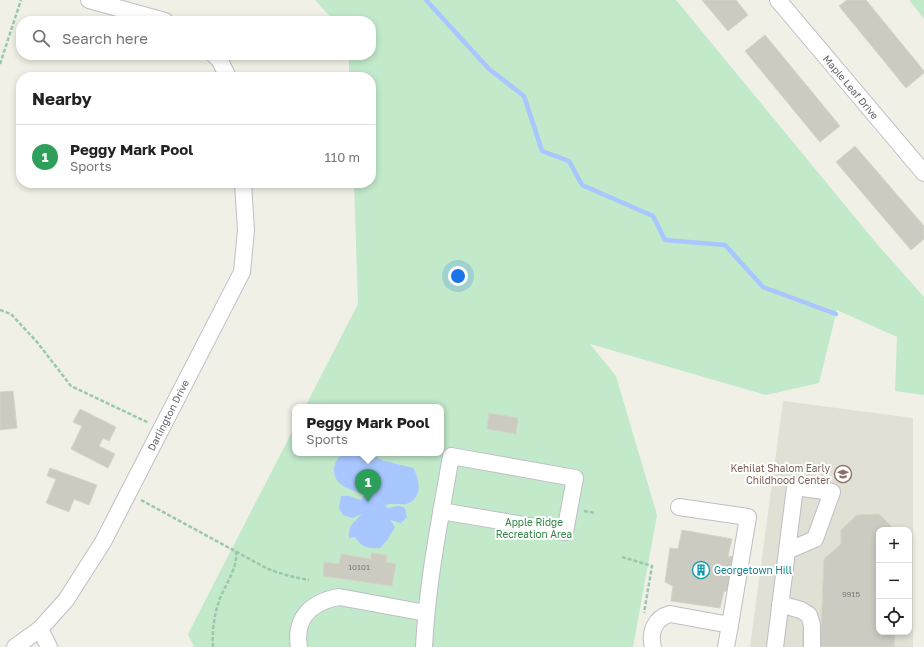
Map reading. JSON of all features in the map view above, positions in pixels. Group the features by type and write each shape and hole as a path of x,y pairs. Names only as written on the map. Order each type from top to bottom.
{"street":[{"path":"89,0 147,16"},
{"name":"Maple Leaf Drive","path":"778,0 924,173"},
{"path":"220,60 226,72"},
{"name":"Darlington Drive","path":"15,647 40,630 66,600 103,542 242,272 246,230 243,188"},
{"path":"424,647 426,613 442,511 451,456 575,478 565,532 442,511"},
{"path":"679,507 748,517 726,647"},
{"path":"775,647 787,551"},
{"path":"299,647 298,637 301,619 315,605 327,599 339,597 426,613"},
{"path":"780,604 801,610 809,615 812,625 812,647"},
{"path":"653,647 651,637 652,630 662,616 670,614 730,625"},
{"path":"40,630 49,647"}],"path":[{"path":"0,64 21,0"},
{"path":"0,310 12,314 37,342 71,386 161,429"},
{"path":"128,493 268,569 289,576 309,580"},
{"path":"213,647 214,619 219,601 235,567 236,551"},
{"path":"622,557 652,566 643,618"}],"shaded area":[{"name":"Kehilat Shalom Early Childhood Center","path":"783,401 913,418 913,647 750,647"}],"green space":[{"name":"Apple Ridge Recreation Area","path":"315,0 676,0 877,244 924,297 924,395 895,391 897,337 837,310 819,383 766,395 590,344 616,376 657,515 633,647 194,647 188,634 292,432 292,456 444,456 444,404 307,404 358,304 354,188 376,188 376,72 349,72 349,60 376,60 376,16 329,16"},
{"path":"909,0 924,0 924,19"}],"water":[{"path":"340,456 375,456 381,460 413,468 415,472 418,483 418,493 415,498 406,504 386,505 387,508 400,506 405,508 407,517 401,523 390,520 395,527 388,539 380,548 365,547 355,537 349,538 349,530 362,514 352,518 343,515 339,508 341,496 349,496 361,500 364,495 344,487 337,480 334,470"}],"building":[{"path":"702,0 736,0 748,15 728,31"},
{"path":"847,0 866,0 924,71 924,73 906,88 839,6"},
{"path":"765,35 840,126 820,142 745,51"},
{"path":"855,146 924,226 924,239 911,250 836,162"},
{"path":"13,391 17,428 0,430 0,392"},
{"path":"80,409 116,427 109,441 103,438 99,446 115,454 108,468 71,449 82,426 73,422"},
{"path":"489,413 518,418 516,434 487,429"},
{"path":"50,468 97,485 89,505 74,499 69,512 46,503 56,479 47,476"},
{"path":"879,514 892,527 876,527 876,635 895,635 894,647 803,647 803,630 821,630 824,559 841,544 841,530 857,515"},
{"name":"Georgetown Hill","path":"682,530 732,539 728,556 738,558 731,592 724,591 720,608 671,601 673,586 665,582 670,548 678,549"},
{"path":"371,553 387,555 386,562 396,564 392,586 323,576 324,562 339,564 341,554 371,559"}],"waterway":[{"path":"426,0 489,69 524,96 542,151 569,161 582,185 653,216 665,240 725,245 763,287 836,314"}],"place":[{"name":"Kehilat Shalom Early Childhood Center","path":"843,474"},
{"name":"Peggy Mark Pool","path":"368,502"},
{"name":"Georgetown Hill","path":"701,570"}]}
